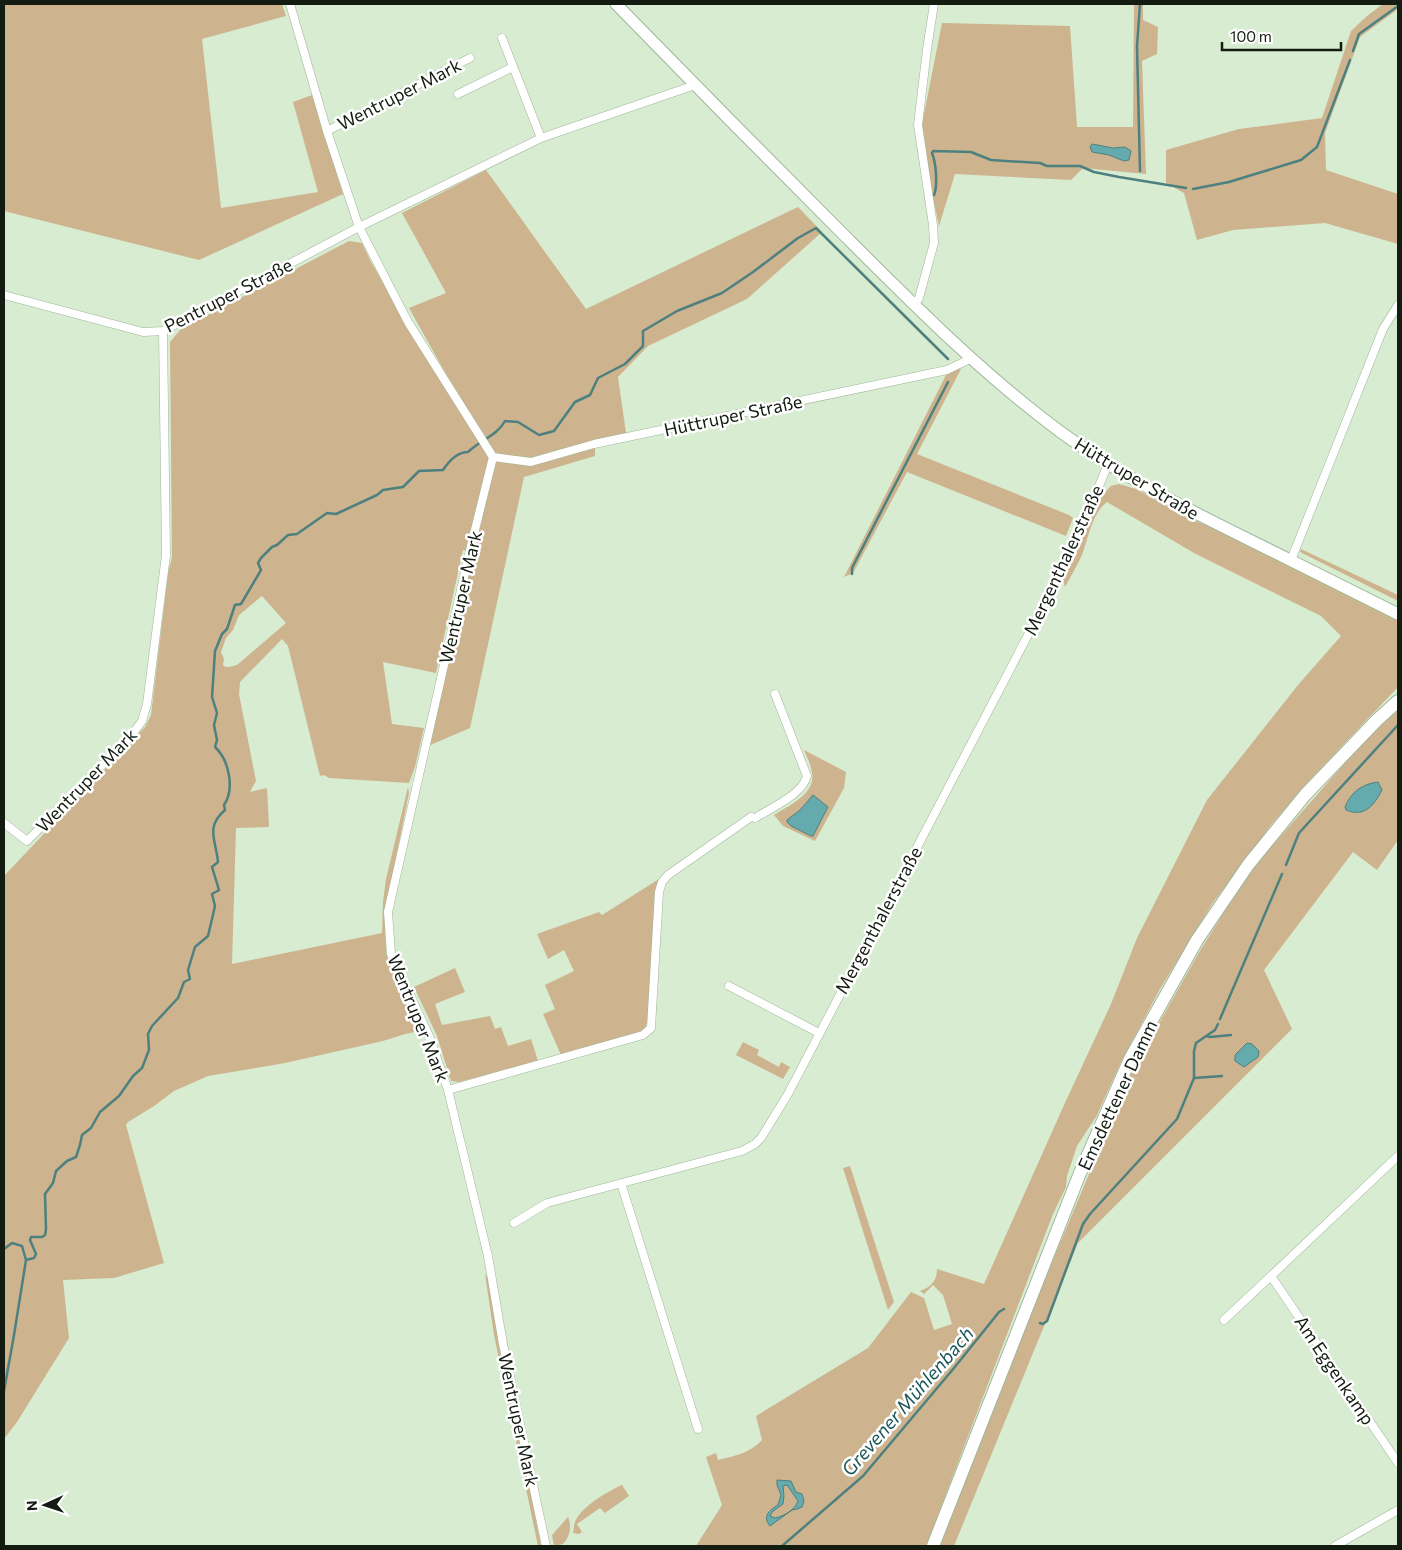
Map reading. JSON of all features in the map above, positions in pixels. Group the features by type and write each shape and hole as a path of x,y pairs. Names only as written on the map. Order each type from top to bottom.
{"main road":[{"name":"Hüttruper Straße","path":"616,4 914,305 972,358 1055,427 1108,464 1152,491 1398,614"},
{"name":"Emsdettener Damm","path":"933,1546 1080,1173 1130,1059 1196,940 1248,865 1305,795 1377,720 1398,701"}],"street":[{"name":"Wentruper Mark","path":"290,4 359,227 408,322 493,457 388,912 391,954 429,1036 448,1090 488,1256 507,1362 546,1546"},
{"path":"914,305 919,298 934,243 918,125 934,4"},
{"path":"502,38 541,138"},
{"name":"Wentruper Mark","path":"328,131 470,58"},
{"path":"458,94 513,67"},
{"path":"359,227 541,138 695,85"},
{"name":"Pentruper Straße","path":"4,296 143,332 163,331 359,227"},
{"path":"1290,560 1383,328 1398,305"},
{"name":"Wentruper Mark","path":"4,823 27,841 131,736 142,721 147,704 166,555 163,331"},
{"name":"Hüttruper Straße","path":"493,457 531,462 594,444 947,370 972,358"},
{"name":"Mergenthalerstraße","path":"514,1223 546,1203 742,1151 755,1144 761,1138 788,1094 1050,592 1088,513 1108,464"},
{"name":"Wentruper Mark","path":"448,1090 643,1035 651,1028 662,882 668,875 753,817 800,790 806,783 807,776 775,694"},
{"path":"729,986 819,1033"},
{"path":"1224,1320 1398,1156"},
{"path":"621,1183 698,1429"},
{"name":"Am Eggenkamp","path":"1271,1276 1398,1463"},
{"path":"1335,1546 1398,1510"}],"shaded area":[{"path":"4,4 282,4 286,16 202,39 221,208 318,192 293,102 312,95 343,194 199,260 4,211"},
{"path":"1134,4 1143,4 1143,20 1158,27 1157,54 1142,61 1146,174 1083,168 1071,180 955,174 939,226 928,174 922,124 942,23 1070,26 1077,127 1133,127","holes":["1092,144 1113,148 1125,147 1124,161 1109,155 1092,152"]},
{"path":"1383,4 1398,4 1398,9 1360,37 1325,133 1326,170 1398,194 1398,244 1325,223 1233,230 1197,240 1184,193 1166,183 1166,150 1239,129 1322,118 1351,31"},
{"path":"486,170 586,309 798,207 822,232 747,299 648,346 618,377 626,433 595,440 595,456 524,477 470,728 428,746 471,551 463,550 436,673 383,662 392,724 424,728 415,767 409,783 320,776 288,646 282,639 240,682 239,694 256,781 250,792 267,788 269,827 236,828 232,964 382,933 386,879 408,787 409,793 385,912 386,953 397,985 420,1031 285,1063 208,1076 174,1091 128,1122 126,1125 164,1263 114,1278 63,1280 69,1338 17,1422 4,1439 4,876 145,727 151,715 168,573 172,557 170,342 181,329 349,241 362,243 371,262 446,389 451,383 409,308 446,293 402,213","holes":["262,596 286,623 237,665 227,667 223,665 224,659 221,652 226,638 233,630 239,615"]},
{"path":"961,369 917,454 1069,515 1073,518 1066,536 907,472 853,573 844,577 946,375"},
{"path":"1119,484 1136,489 1187,517 1221,532 1398,621 1398,687 1306,784 1271,825 1212,904 1160,989 1120,1064 1096,1117 1077,1146 1067,1176 1066,1187 1053,1214 926,1546 696,1546 722,1505 706,1457 716,1453 718,1460 724,1459 752,1448 762,1440 756,1416 868,1348 911,1292 924,1298 934,1330 952,1324 943,1295 933,1285 924,1294 920,1291 933,1283 937,1269 984,1284 1111,1004 1137,938 1207,800 1298,685 1341,636 1321,616 1194,553 1107,502 1094,519 1082,555 1065,587 1063,579 1103,494 1111,486"},
{"path":"1301,549 1398,595 1398,601 1300,552"},
{"path":"1398,710 1398,840 1377,870 1353,852 1264,970 1292,1029 1078,1243 954,1546 938,1546 1035,1303 1133,1069 1201,949 1250,871 1366,739"},
{"path":"804,750 846,772 844,788 815,841 783,826 774,815 794,803 810,787 812,773"},
{"path":"659,879 656,887 648,1021 645,1028 640,1033 561,1055 543,1014 555,1009 545,985 574,971 564,950 548,959 537,934 599,912 602,915"},
{"path":"455,968 465,992 435,1004 442,1025 490,1016 495,1029 501,1027 508,1046 531,1039 538,1061 459,1082 451,1081 437,1036 414,987"},
{"path":"743,1042 759,1050 757,1055 779,1067 781,1062 790,1067 783,1079 736,1055"},
{"path":"850,1166 894,1302 888,1310 843,1168"},
{"path":"485,1274 490,1281 541,1546 538,1546 494,1335"},
{"path":"622,1485 629,1496 605,1513 600,1508 577,1524 582,1532 579,1534 573,1533 576,1520 591,1503"},
{"path":"568,1517 569,1535 563,1544 554,1546 552,1535"}],"water":[{"path":"1092,144 1113,148 1125,147 1131,151 1129,160 1124,161 1109,155 1092,152 1090,147"},
{"path":"1378,782 1382,790 1376,801 1368,809 1359,812 1346,810 1347,802 1354,793 1362,787"},
{"path":"813,795 828,807 813,836 811,836 791,826 787,820 800,810"},
{"path":"1247,1043 1252,1044 1259,1051 1258,1057 1244,1067 1235,1061 1235,1055"},
{"path":"777,1480 791,1481 796,1492 802,1494 804,1501 802,1507 792,1510 770,1526 767,1520 769,1511 778,1505 781,1495","holes":["787,1485 798,1501 792,1510 785,1514 775,1518 770,1516 772,1512 783,1504 783,1486"]}],"waterway":[{"path":"1140,4 1137,46 1140,171"},
{"path":"1353,51 1359,34 1398,6"},
{"path":"1193,189 1229,182 1301,160 1317,147 1350,60"},
{"path":"934,195 936,180 933,151 971,152 991,160 1040,163 1047,166 1080,166 1094,172 1186,188"},
{"path":"4,1391 26,1260 34,1258 36,1254 30,1240 31,1237 42,1237 45,1235 45,1194 53,1183 56,1171 67,1161 76,1157 82,1135 91,1128 100,1112 119,1096 133,1076 142,1068 149,1050 148,1034 152,1026 178,998 184,982 190,979 188,970 195,947 208,936 215,906 212,894 219,890 212,867 218,862 213,828 215,822 225,810 224,805 230,783 224,759 215,747 217,740 214,725 217,713 212,697 215,651 222,634 227,629 235,605 241,604 261,570 258,563 261,558 288,535 297,534 327,513 336,514 377,495 383,490 403,487 419,471 443,470 454,458 464,452 468,452 493,434 505,421 518,422 539,435 554,431 575,402 590,395 598,378 625,364 643,346 643,331 677,311 722,293 798,238 816,228 948,359"},
{"path":"852,574 852,568 948,382"},
{"name":"Grevener Mühlenbach","path":"1286,865 1299,833 1398,725"},
{"name":"Grevener Mühlenbach","path":"1220,1019 1282,874"},
{"name":"Grevener Mühlenbach","path":"1040,1323 1043,1324 1047,1321 1083,1224 1177,1119 1194,1078 1194,1051 1196,1043 1215,1030 1218,1024"},
{"path":"1206,1036 1231,1035"},
{"path":"1194,1078 1222,1076"},
{"path":"4,1249 12,1243 22,1246 26,1260"},
{"name":"Grevener Mühlenbach","path":"782,1546 863,1476 999,1312 1004,1309"}]}
